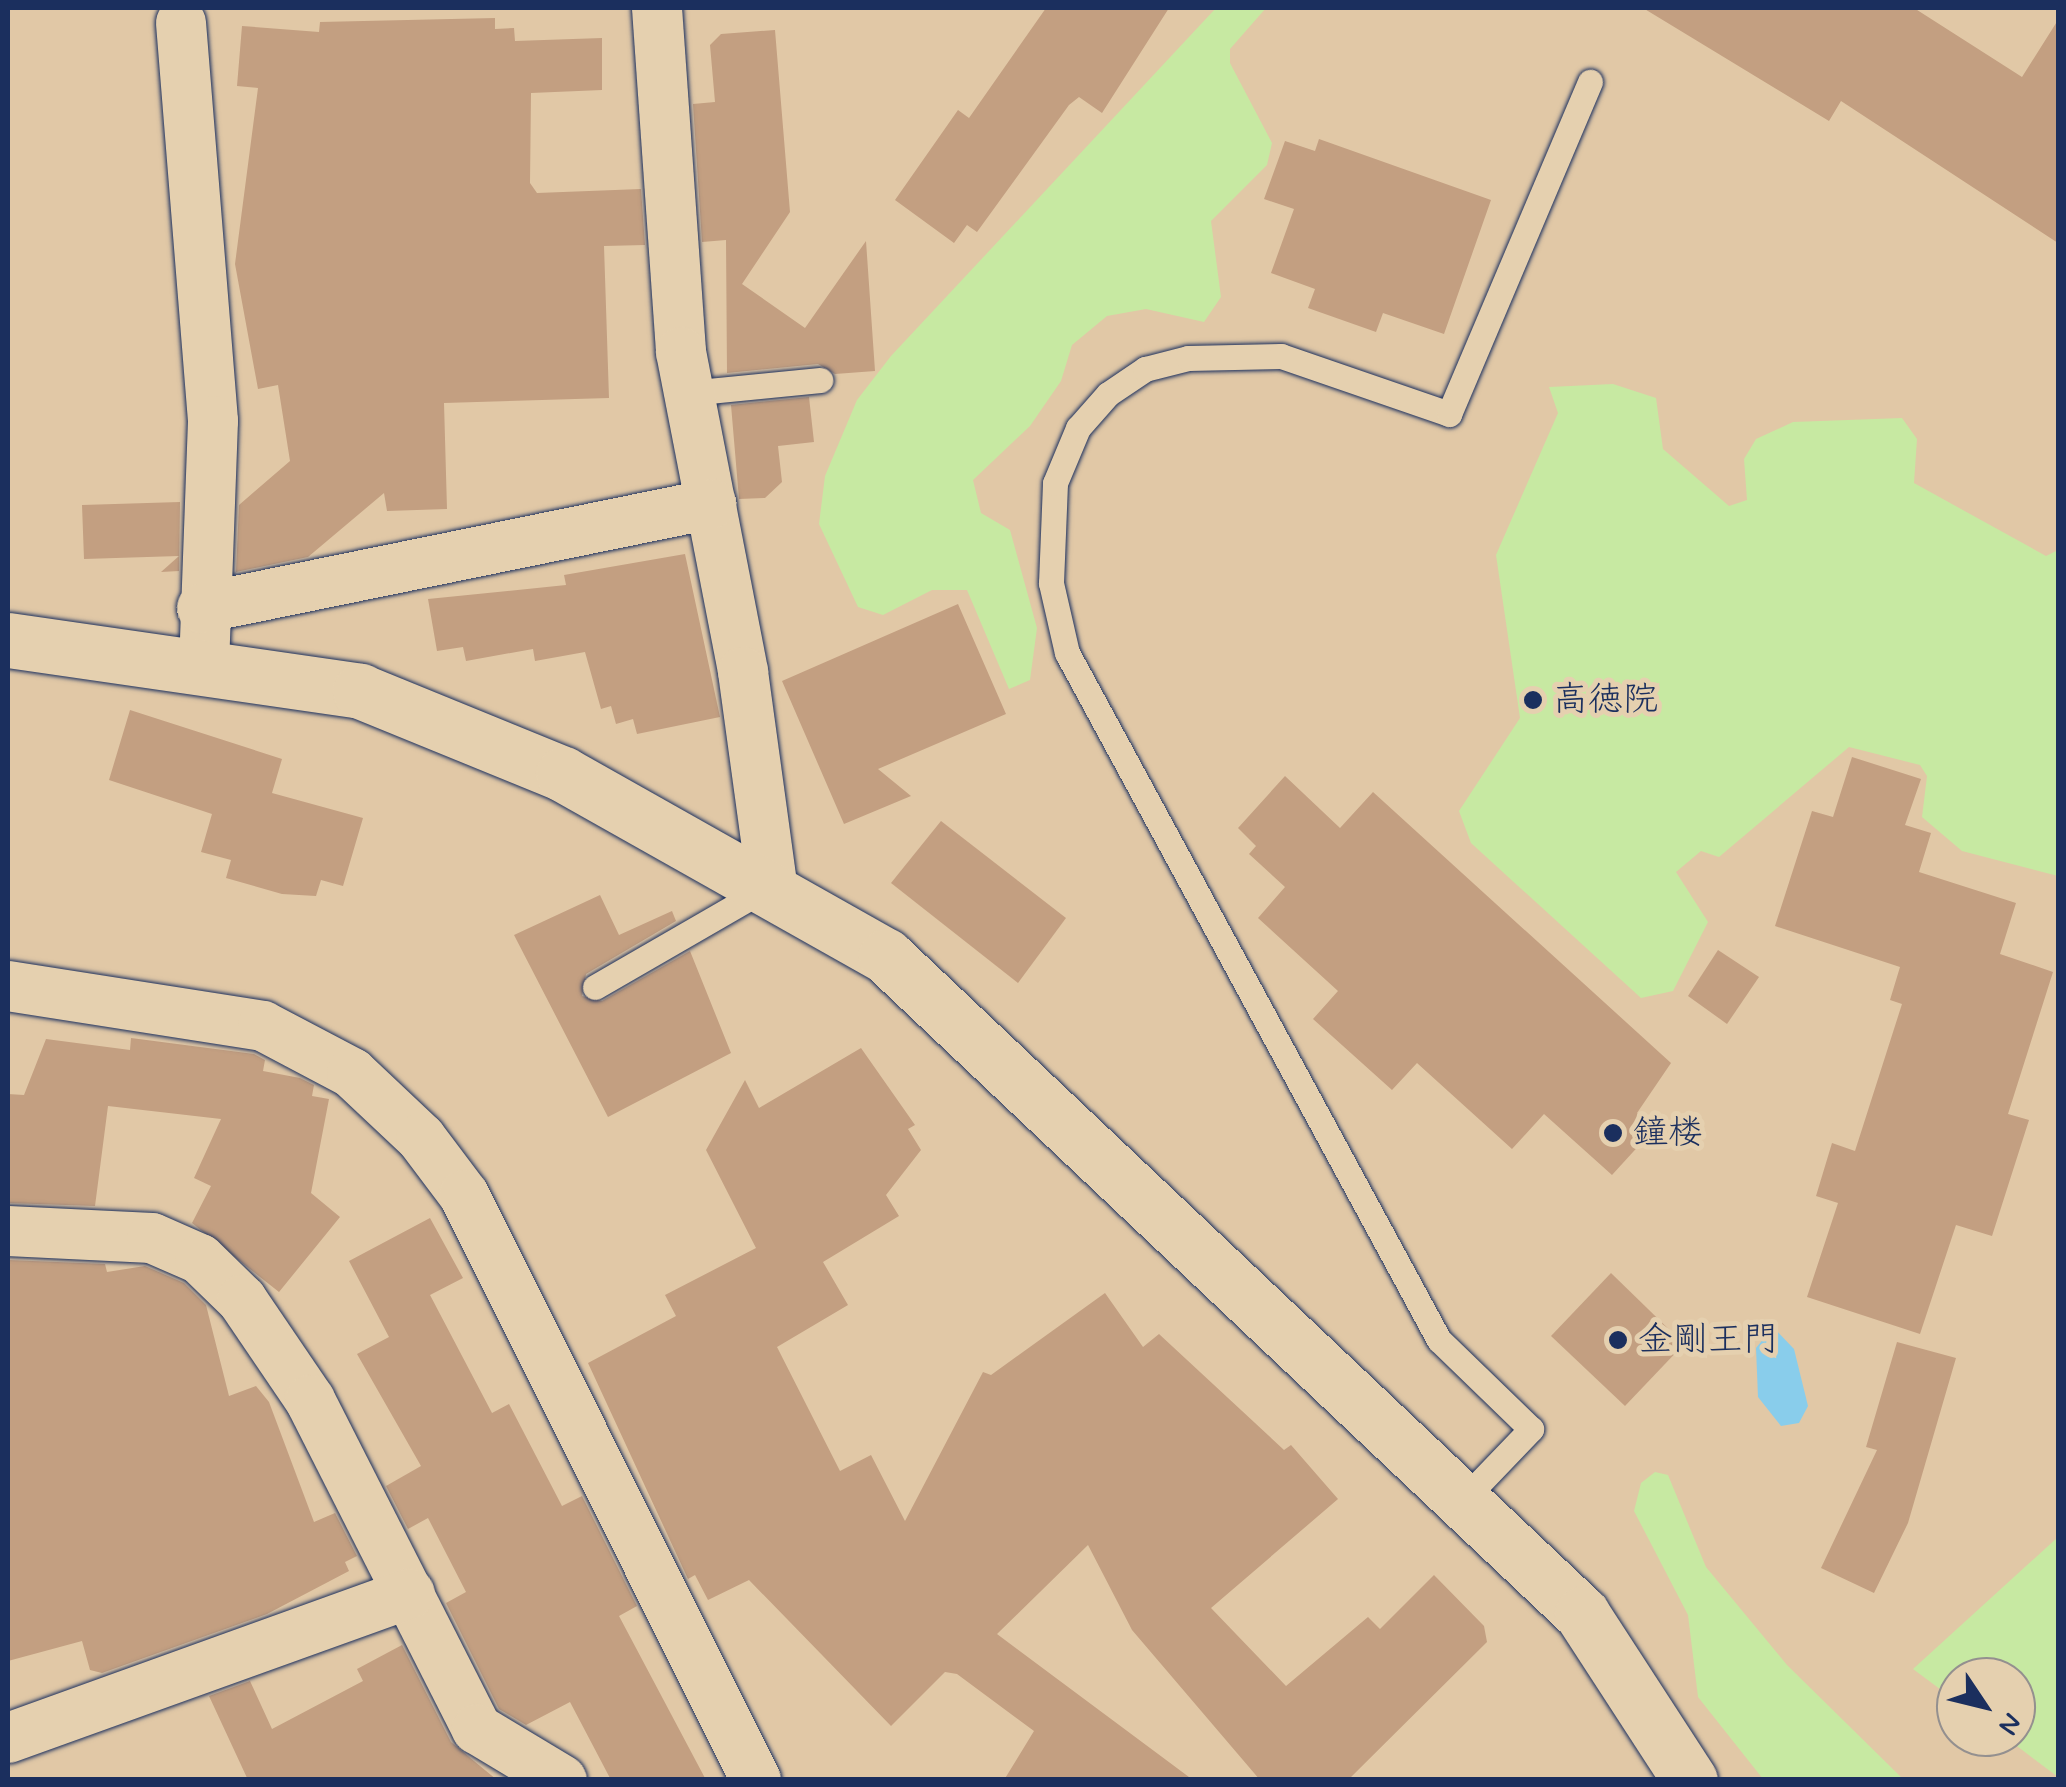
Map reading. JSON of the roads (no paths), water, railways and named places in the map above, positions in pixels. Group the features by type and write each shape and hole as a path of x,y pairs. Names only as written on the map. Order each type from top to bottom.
{"street":[{"path":"657,8 688,392 711,504 772,884"},
{"path":"180,23 213,421 202,608 204,666"},
{"path":"202,608 711,504"},
{"path":"8,640 360,691 563,774 772,884 886,956 1582,1614 1690,1780"},
{"path":"8,986 263,1026 352,1072 421,1138 464,1195 756,1780"},
{"path":"8,1231 152,1238 200,1259 242,1300 310,1400 477,1729 562,1780"},
{"path":"8,1738 410,1593"}],"lane":[{"path":"1462,1501 1531,1429 1438,1340 1068,654 1051,583 1055,483 1078,428 1108,394 1145,369 1188,358 1281,356 1449,414 1590,82"},
{"path":"688,392 820,380"},
{"path":"594,987 772,884"}],"water":[{"path":"1773,1327 1794,1349 1808,1406 1799,1423 1781,1426 1758,1397 1756,1348"}],"place":[{"name":"高徳院","path":"1533,700"},
{"name":"鐘楼","path":"1613,1133"},
{"name":"金剛王門","path":"1618,1340"}]}
